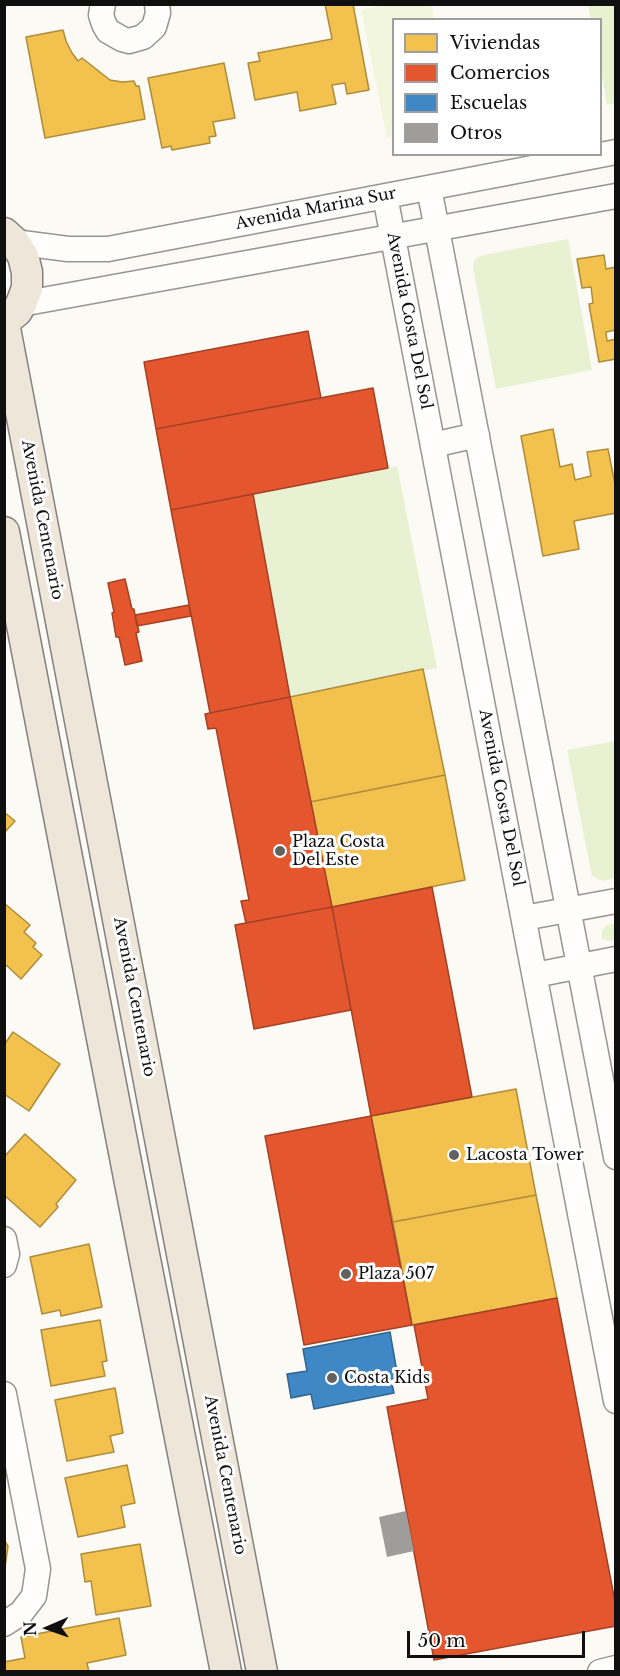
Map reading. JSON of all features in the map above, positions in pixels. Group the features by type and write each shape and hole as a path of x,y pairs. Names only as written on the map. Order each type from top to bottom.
{"main road":[{"path":"8,320 27,288 27,272 23,256 9,237"},
{"name":"Avenida Centenario","path":"8,320 64,635 262,1671"},
{"path":"4,532 226,1671"},
{"path":"25,643 64,635"},
{"path":"131,1188 169,1182"}],"street":[{"path":"103,4 101,15 108,31 129,41 143,37 154,27 159,5"},
{"name":"Avenida Marina Sur","path":"9,237 68,249 108,249 594,156"},
{"path":"429,188 615,1158"},
{"name":"Avenida Costa Del Sol","path":"385,196 615,1401"},
{"path":"8,320 393,237 615,196"},
{"path":"433,445 477,435"},
{"path":"524,918 615,901"},
{"path":"535,975 615,959"},
{"path":"4,1239 7,1254 4,1265"},
{"path":"4,1394 38,1569 34,1596 21,1613 4,1624"},
{"path":"600,1671 615,1668"}],"green space":[{"path":"387,4 431,5 434,18 392,18 392,137 387,138 361,10"},
{"path":"588,5 615,5 615,103 607,105 602,76 602,18 591,18"},
{"path":"568,239 592,370 496,389 473,267 475,259 483,255"},
{"path":"397,466 437,668 290,697 253,494"},
{"path":"615,741 615,878 602,881 592,876 567,750"},
{"path":"615,923 615,940 602,939 602,931 607,925"}],"building: Viviendas":[{"path":"325,4 353,4 369,90 347,94 345,83 332,85 336,104 300,111 297,92 255,100 248,63 260,61 258,53 332,39"},
{"path":"63,30 66,41 78,61 82,58 110,80 134,81 136,86 139,86 145,119 45,138 26,37"},
{"path":"224,63 235,118 213,122 216,136 209,137 210,143 172,150 171,146 162,148 148,78"},
{"path":"604,255 606,269 616,267 616,330 606,332 607,341 616,339 616,359 599,362 589,304 593,303 591,287 582,288 577,259"},
{"path":"553,429 560,467 572,464 575,480 591,476 587,452 608,449 616,489 616,513 574,521 579,549 543,556 521,436"},
{"path":"423,669 445,775 310,802 290,697"},
{"path":"445,775 465,880 332,907 310,802"},
{"path":"4,812 15,821 4,833"},
{"path":"4,903 30,925 24,932 36,943 33,947 42,955 21,979 6,965 4,966"},
{"path":"13,1032 60,1064 29,1111 4,1094 4,1045"},
{"name":"Lacosta Tower","path":"516,1089 536,1195 393,1222 371,1116"},
{"path":"25,1134 76,1180 56,1204 58,1207 40,1227 4,1195 4,1157"},
{"path":"536,1195 557,1298 412,1325 393,1222"},
{"path":"89,1244 102,1307 61,1316 60,1310 42,1314 30,1257"},
{"path":"100,1320 107,1361 102,1362 105,1376 51,1386 41,1330"},
{"path":"115,1388 123,1433 110,1436 114,1452 67,1461 55,1400"},
{"path":"127,1465 135,1503 121,1506 125,1527 78,1537 65,1478"},
{"path":"4,1540 8,1546 4,1575"},
{"path":"140,1544 151,1606 96,1615 91,1581 85,1582 81,1554"},
{"path":"119,1618 126,1655 87,1663 89,1672 4,1672 4,1662 25,1658 21,1637"}],"building: Comercios":[{"path":"308,331 321,398 156,429 144,362"},
{"path":"373,388 388,468 171,510 156,429"},
{"path":"253,494 290,697 210,713 171,510"},
{"path":"125,579 139,632 136,633 142,661 125,665 119,637 116,637 108,583"},
{"path":"189,605 191,616 137,626 135,615"},
{"name":"Plaza Costa Del Este","path":"290,697 332,907 246,923 241,901 249,900 216,728 208,729 205,714"},
{"path":"432,887 472,1097 371,1116 332,907"},
{"path":"332,907 351,1010 254,1029 235,925"},
{"name":"Plaza 507","path":"371,1116 412,1325 304,1345 265,1136"},
{"path":"557,1298 616,1607 616,1626 434,1660 387,1407 428,1399 414,1325"}],"building: Escuelas":[{"path":"390,1332 398,1378 391,1379 394,1393 314,1409 311,1394 291,1398 287,1374 307,1371 303,1349"}],"building: Otros":[{"path":"406,1511 414,1551 387,1557 379,1517"}],"place":[{"name":"Plaza Costa Del Este","path":"280,851"},
{"name":"Lacosta Tower","path":"454,1155"},
{"name":"Plaza 507","path":"346,1274"},
{"name":"Costa Kids","path":"332,1378"}]}
